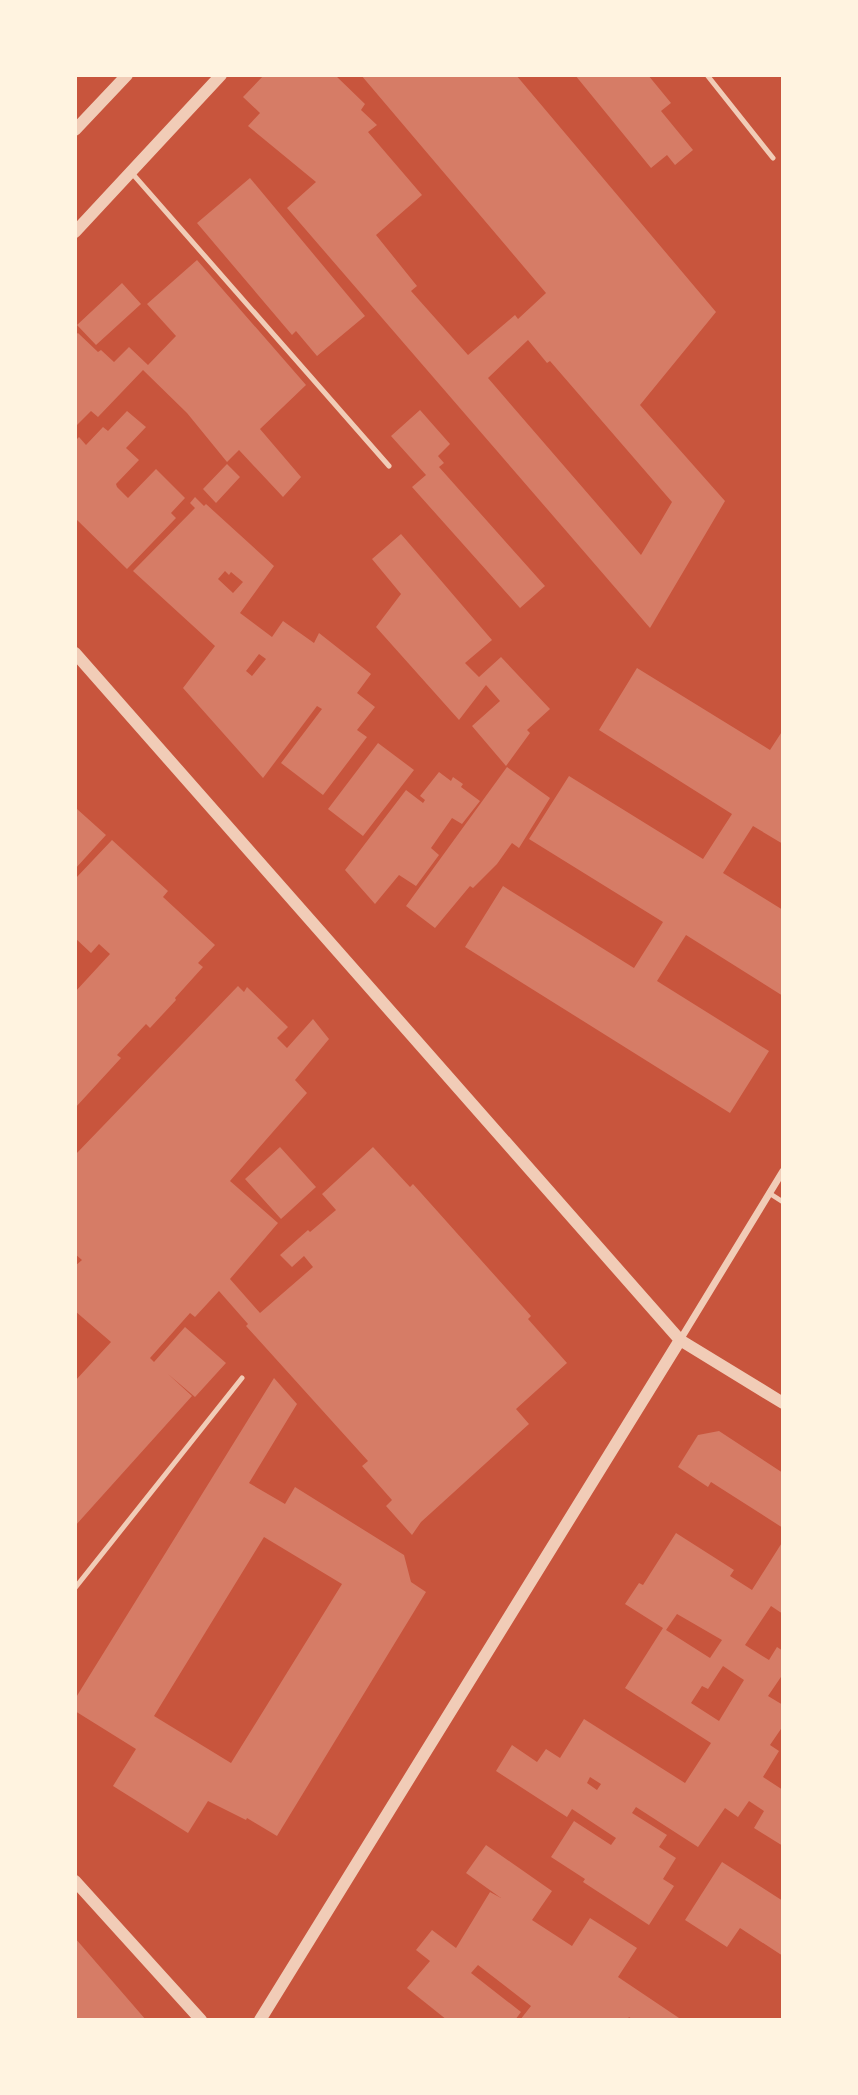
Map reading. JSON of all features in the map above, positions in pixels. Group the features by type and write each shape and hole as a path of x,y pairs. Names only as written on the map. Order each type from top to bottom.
{"street":[{"path":"75,130 127,75"},
{"path":"75,232 221,75"},
{"path":"75,653 680,1340 783,1404"},
{"path":"260,2020 783,1171"},
{"path":"75,1881 201,2020"}],"lane":[{"path":"707,75 773,158"},
{"path":"131,172 389,466"},
{"path":"769,1193 783,1202"},
{"path":"75,1588 242,1378"}],"building":[{"path":"264,75 335,75 365,104 361,110 377,125 368,132 422,195 376,235 417,286 411,291 468,355 515,315 518,319 546,293 361,75 516,75 716,312 640,405 725,501 650,628 287,208 316,182 248,126 260,113 243,97","holes":["528,340 547,363 550,361 672,502 641,555 488,378"]},
{"path":"575,75 648,75 671,103 661,111 693,150 675,165 667,155 651,168"},
{"path":"250,178 365,316 317,356 296,331 292,335 197,223"},
{"path":"197,260 306,385 260,429 301,477 283,497 239,450 227,462 187,413 143,370 98,417 91,411 75,427 75,335 78,333 98,352 101,350 114,362 129,347 148,365 176,336 147,304"},
{"path":"122,283 141,304 96,345 77,325"},
{"path":"420,410 450,444 438,456 444,463 439,467 545,586 520,608 412,487 426,475 391,436"},
{"path":"127,411 146,427 126,448 139,460 116,484 117,487 128,498 156,469 185,498 171,513 176,518 127,569 75,518 75,441 79,437 86,445 103,427 108,431"},
{"path":"227,464 240,477 216,503 203,489"},
{"path":"195,497 204,506 206,504 274,566 240,613 272,637 283,621 314,643 319,633 371,674 357,693 375,707 357,730 367,737 323,795 281,763 322,709 317,706 263,778 183,688 215,646 133,571 195,508 190,503","holes":["225,571 229,575 231,572 243,582 233,593 218,579","259,654 266,659 252,676 246,671"]},
{"path":"401,534 492,640 465,663 479,677 501,657 550,709 527,730 530,733 506,766 472,726 500,701 486,685 459,720 376,627 401,594 372,559"},
{"path":"637,668 770,750 783,730 783,844 753,826 723,873 783,910 783,996 686,935 657,981 769,1051 730,1113 465,947 503,886 634,968 663,922 529,839 569,776 703,859 732,814 599,730"},
{"path":"378,743 414,770 363,836 328,809"},
{"path":"507,767 550,798 519,848 512,843 497,864 473,888 470,886 435,928 406,906"},
{"path":"439,772 451,781 453,777 463,784 461,787 480,801 462,824 452,818 431,848 439,855 416,886 399,875 375,904 345,870 406,790 423,803 425,800 420,796"},
{"path":"77,809 106,835 75,869 75,811"},
{"path":"112,840 168,891 163,897 215,945 198,963 203,967 176,1000 150,1028 146,1024 117,1055 121,1058 75,1108 75,992 110,954 99,944 91,953 75,938 75,879"},
{"path":"238,986 244,992 247,987 288,1027 277,1038 287,1048 313,1019 329,1039 295,1080 307,1093 230,1181 278,1223 230,1279 260,1313 313,1267 304,1256 292,1267 280,1255 336,1210 322,1194 373,1147 410,1187 413,1184 531,1316 528,1319 567,1363 516,1409 529,1424 421,1522 412,1535 386,1506 392,1500 362,1466 368,1461 246,1326 248,1324 219,1291 195,1317 190,1313 150,1358 154,1362 185,1327 226,1363 195,1397 168,1374 192,1396 75,1526 75,1381 111,1342 75,1311 75,1266 82,1260 75,1254 75,1155"},
{"path":"280,1147 316,1187 281,1219 245,1179"},
{"path":"274,1378 297,1404 249,1483 285,1504 295,1487 404,1555 411,1582 426,1592 277,1836 247,1818 246,1820 208,1801 188,1833 113,1786 136,1749 75,1711 75,1699","holes":["264,1537 342,1584 231,1763 154,1716"]},
{"path":"719,1431 783,1473 783,1528 711,1482 708,1487 678,1467 698,1435"},
{"path":"676,1533 734,1570 730,1576 752,1590 783,1541 783,1614 771,1606 745,1645 769,1660 777,1647 783,1651 783,1674 768,1696 783,1705 783,1726 770,1745 779,1751 763,1777 783,1790 783,1846 754,1828 764,1811 749,1801 738,1817 725,1808 698,1847 636,1807 632,1813 667,1835 659,1847 676,1858 663,1879 674,1886 649,1925 583,1882 585,1879 551,1857 574,1821 611,1845 616,1838 572,1809 567,1817 496,1771 512,1745 537,1762 546,1749 560,1758 584,1719 685,1783 711,1743 625,1688 663,1628 625,1604 639,1583 643,1585","holes":["677,1614 722,1640 710,1658 666,1630","723,1666 744,1680 719,1721 691,1703 702,1686 708,1689","590,1777 601,1784 597,1790 587,1783"]},
{"path":"486,1845 552,1891 532,1920 572,1946 590,1918 637,1948 618,1977 682,2020 633,2020 629,2017 627,2020 520,2020 531,2006 478,1965 471,1973 521,2012 515,2020 447,2020 407,1988 430,1961 416,1950 432,1930 456,1948 490,1892 501,1898 466,1873"},
{"path":"722,1862 783,1901 783,1956 740,1928 727,1947 685,1920"},
{"path":"75,1938 146,2020 75,2020"}]}
